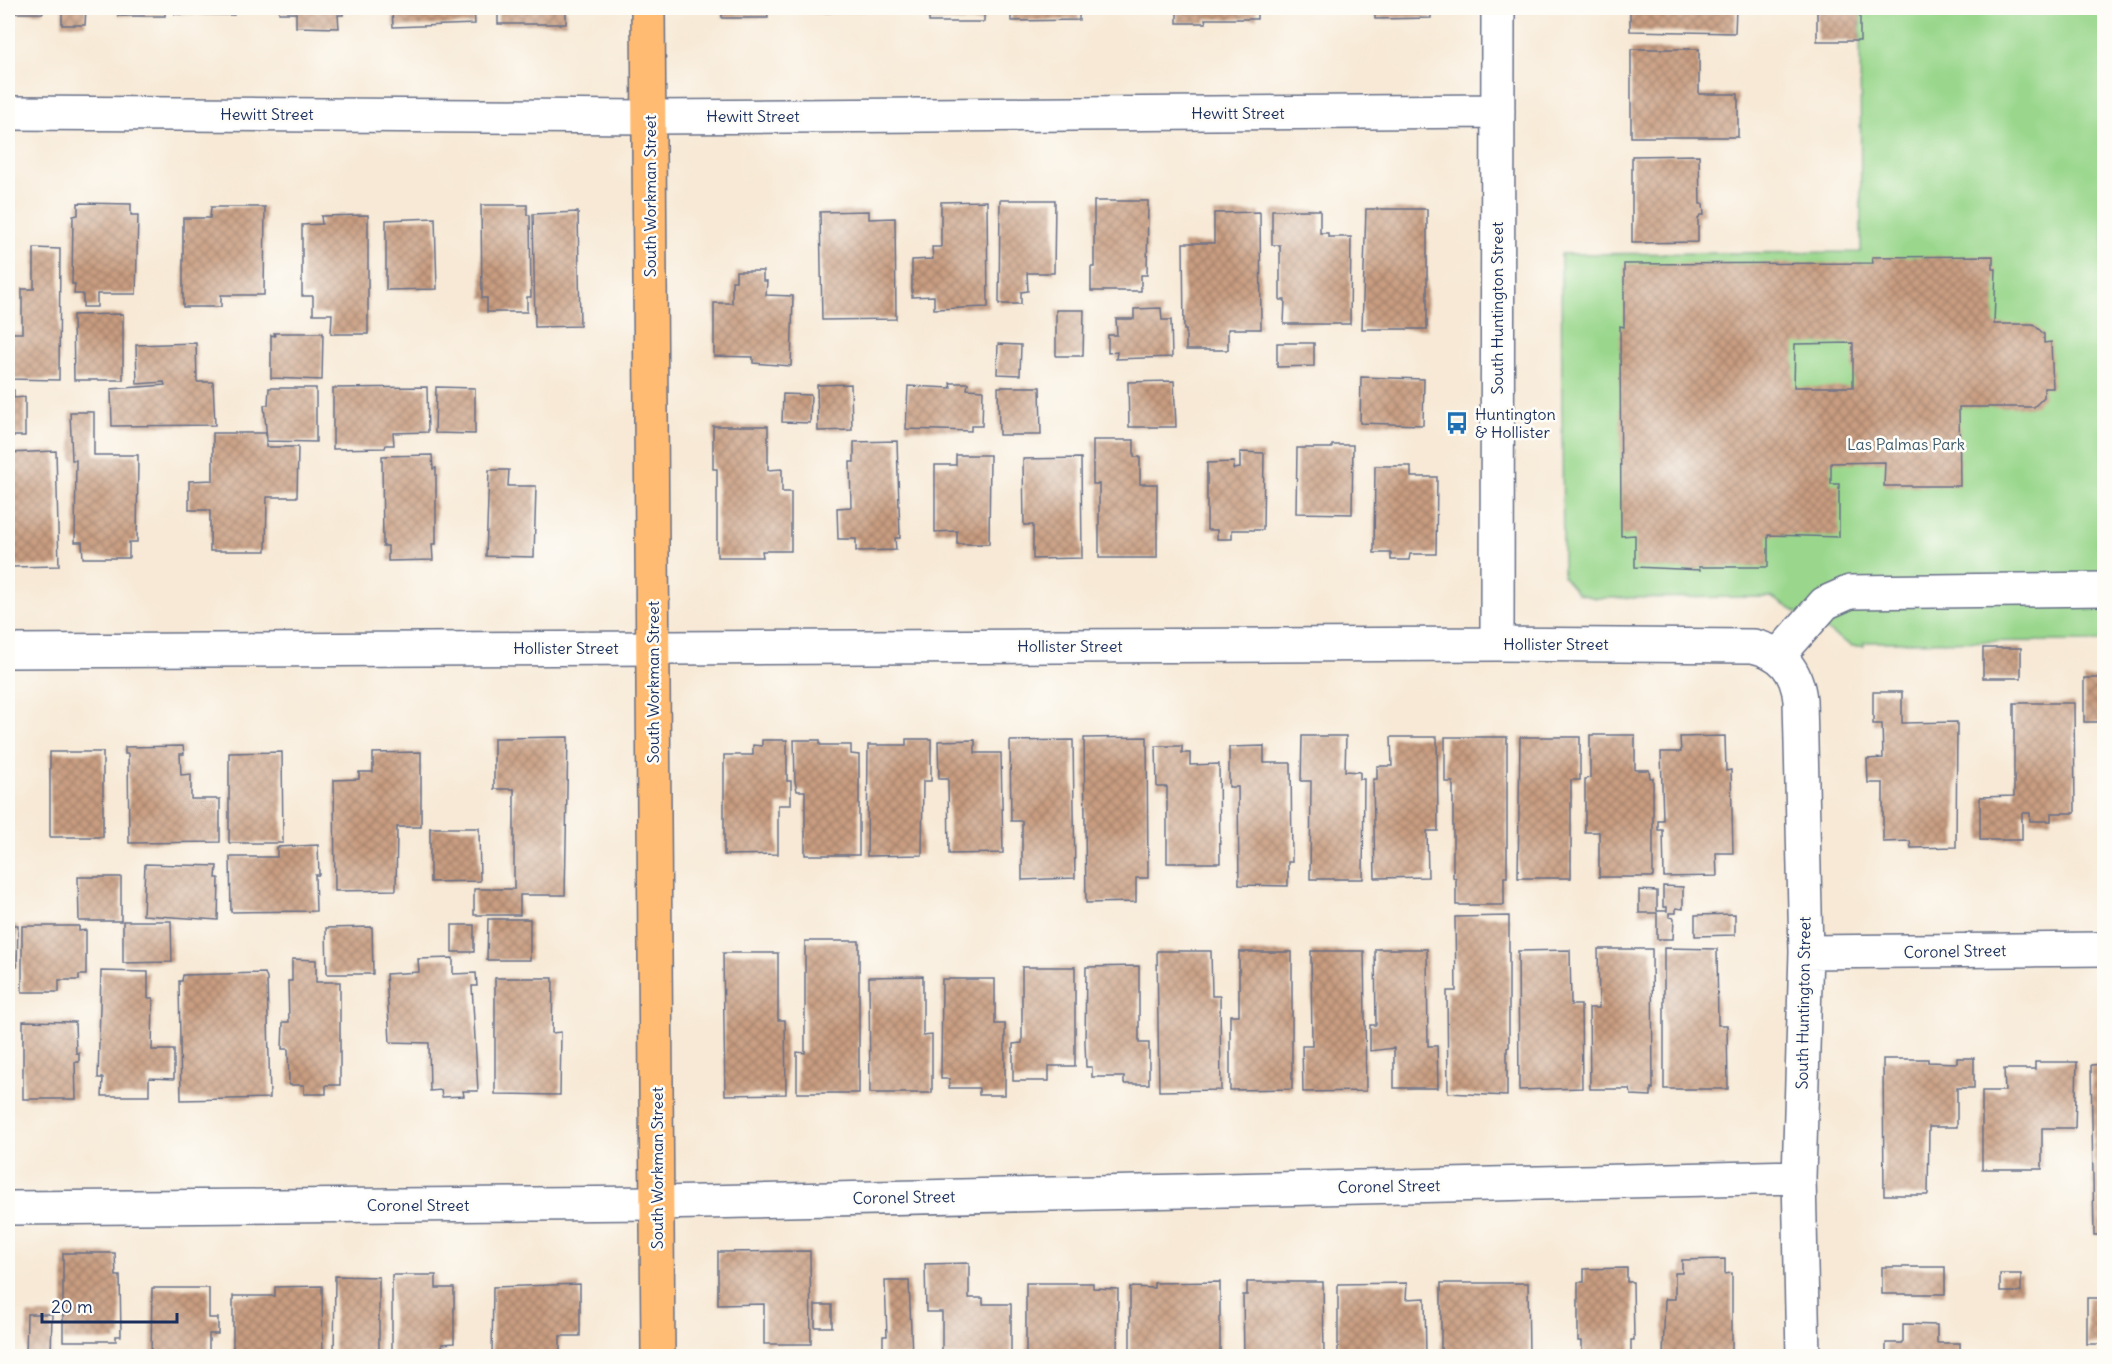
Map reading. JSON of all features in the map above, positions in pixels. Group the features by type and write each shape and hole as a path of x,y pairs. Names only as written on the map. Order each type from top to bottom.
{"main road":[{"name":"South Workman Street","path":"648,8 658,1356"}],"street":[{"name":"South Huntington Street","path":"1497,644 1498,8"},
{"name":"Hewitt Street","path":"8,113 649,117 1497,111"},
{"path":"1779,655 1825,603 1850,592 2104,589"},
{"name":"Hollister Street","path":"8,651 1497,644 1746,646 1765,649 1779,655"},
{"name":"South Huntington Street","path":"1779,655 1795,679 1800,700 1806,952 1799,1177 1803,1356"},
{"name":"Coronel Street","path":"1806,952 2104,949"},
{"name":"Coronel Street","path":"8,1208 657,1203 1799,1177"}],"green space":[{"name":"Las Palmas Park","path":"1860,8 2104,8 2104,641 1864,642 1864,646 1852,646 1771,597 1596,598 1578,594 1563,577 1561,254 1861,252"}],"building":[{"path":"8,8 43,8 43,13 8,13"},
{"path":"62,8 86,8 85,25 62,25"},
{"path":"118,8 165,8 165,16 118,16"},
{"path":"176,8 235,8 234,15 175,14"},
{"path":"279,8 343,8 343,15 338,15 339,28 296,27 296,13 279,13"},
{"path":"392,8 474,8 475,24 393,27"},
{"path":"498,8 566,8 566,24 498,24"},
{"path":"722,8 767,8 768,18 722,18"},
{"path":"816,8 865,8 865,11 816,13"},
{"path":"929,8 984,8 984,22 929,22"},
{"path":"1011,8 1079,8 1079,20 1011,21"},
{"path":"1120,8 1161,8 1160,11 1120,12"},
{"path":"1177,8 1257,8 1257,19 1205,19 1206,23 1177,23"},
{"path":"1375,8 1431,8 1431,18 1375,19"},
{"path":"1630,8 1736,8 1735,33 1630,31"},
{"path":"1817,8 1860,8 1860,41 1817,41"},
{"path":"1631,49 1699,49 1699,94 1738,94 1738,137 1631,137"},
{"path":"1699,155 1700,204 1703,204 1704,215 1700,215 1698,219 1698,242 1632,243 1632,156"},
{"path":"1000,200 1055,200 1054,273 1027,273 1028,291 1021,292 1021,304 999,304"},
{"path":"987,201 988,307 934,309 934,296 912,297 912,260 933,259 932,247 941,247 941,202"},
{"path":"1094,201 1148,201 1147,275 1141,275 1141,291 1091,291 1091,267 1094,267"},
{"path":"78,203 131,204 131,215 138,215 136,294 97,294 97,307 83,307 83,294 74,294 75,284 72,284 73,216 78,215"},
{"path":"8,204 14,204 14,260 8,260"},
{"path":"481,205 527,205 527,215 530,215 531,297 527,297 527,312 487,312 487,298 482,298"},
{"path":"211,207 265,207 264,295 221,295 221,307 183,307 183,218 210,218"},
{"path":"1366,209 1427,209 1427,329 1362,329"},
{"path":"1272,210 1320,210 1320,233 1328,233 1328,237 1351,237 1350,324 1284,324 1285,300 1280,300 1280,245 1272,245"},
{"path":"869,211 869,219 895,218 896,319 822,320 820,212"},
{"path":"578,212 580,326 535,327 533,214"},
{"path":"1260,212 1261,329 1228,329 1228,350 1186,350 1183,243 1214,243 1214,213"},
{"path":"368,215 368,334 331,334 332,314 313,314 313,296 302,296 302,225 322,224 321,216"},
{"path":"435,218 437,289 386,290 386,220"},
{"path":"34,248 60,249 59,380 8,379 8,333 22,333 22,289 34,289"},
{"path":"1993,256 1993,269 1996,269 1994,324 2033,324 2044,334 2044,343 2051,342 2053,388 2044,388 2044,397 2034,407 1959,407 1960,486 1884,486 1885,462 1831,463 1831,484 1839,484 1839,537 1768,535 1768,567 1699,567 1700,570 1635,567 1635,535 1621,536 1620,326 1624,327 1624,264 1873,263 1872,257","holes":["1853,343 1853,387 1794,387 1795,344"]},
{"path":"736,271 763,271 763,281 767,281 766,295 793,296 791,366 753,363 753,357 714,356 714,303 732,303 732,281 736,281"},
{"path":"1161,308 1162,320 1171,320 1172,357 1116,359 1117,352 1108,353 1108,335 1117,335 1116,319 1134,319 1134,309"},
{"path":"1056,310 1084,310 1083,356 1056,356"},
{"path":"123,314 123,380 74,380 73,315"},
{"path":"274,333 323,333 322,380 271,378 271,335 275,336"},
{"path":"196,343 197,382 213,382 215,425 112,426 111,389 165,385 164,382 137,384 136,345"},
{"path":"1277,343 1314,343 1314,366 1277,367"},
{"path":"998,344 1021,345 1020,375 997,374"},
{"path":"1361,377 1424,379 1423,425 1360,423"},
{"path":"1174,381 1176,427 1129,427 1128,382"},
{"path":"950,383 968,383 967,389 983,390 982,426 971,426 971,431 906,429 908,386 951,388"},
{"path":"851,384 852,430 818,431 817,385"},
{"path":"427,387 428,432 393,433 394,445 386,445 385,448 333,449 333,388"},
{"path":"436,387 475,388 475,434 435,433"},
{"path":"998,387 1040,387 1041,435 999,435"},
{"path":"269,388 316,388 316,442 267,441 264,405 268,405"},
{"path":"8,390 14,390 14,398 25,397 25,436 8,436"},
{"path":"783,394 811,395 810,423 782,422"},
{"path":"70,412 94,412 94,455 138,455 137,542 129,542 129,558 83,558 82,542 75,542 76,460 72,460"},
{"path":"713,426 768,426 768,470 782,469 782,492 791,492 791,551 762,551 763,557 717,557 717,469 713,469"},
{"path":"213,433 266,433 266,447 298,447 297,497 267,497 266,551 210,551 210,510 189,510 189,481 213,480"},
{"path":"1093,440 1134,440 1134,457 1140,457 1140,484 1157,484 1157,558 1099,558 1099,484 1093,484"},
{"path":"897,441 900,538 895,538 896,550 856,551 856,539 838,539 837,508 851,507 850,462 854,462 854,442"},
{"path":"1332,445 1353,445 1352,514 1296,513 1297,448 1332,448"},
{"path":"56,451 59,566 10,567 8,453"},
{"path":"1240,452 1264,453 1263,530 1232,530 1232,539 1217,539 1217,530 1207,530 1207,463 1234,462 1233,469 1240,468"},
{"path":"432,455 433,469 436,468 436,544 432,544 433,560 388,561 388,546 383,546 382,456"},
{"path":"956,455 990,455 989,544 957,544 957,531 935,532 935,465 956,465"},
{"path":"1081,458 1082,558 1033,559 1033,525 1024,525 1023,459"},
{"path":"1375,466 1411,466 1411,477 1437,477 1436,554 1410,554 1409,560 1391,560 1391,553 1374,553"},
{"path":"489,470 509,470 508,486 536,486 534,557 486,556"},
{"path":"1983,648 2021,648 2021,678 1983,678"},
{"path":"2084,678 2104,678 2104,722 2084,722"},
{"path":"1873,692 1902,692 1902,723 1957,722 1956,847 1911,848 1910,841 1883,842 1883,783 1868,783 1867,759 1883,758 1882,724 1873,724"},
{"path":"2014,703 2074,703 2075,813 2051,813 2051,821 2030,821 2030,813 2022,813 2022,840 1980,840 1980,797 2014,796"},
{"path":"1590,735 1635,735 1635,770 1649,770 1650,778 1653,778 1653,877 1599,877 1599,832 1585,832 1585,779 1590,778"},
{"path":"1302,736 1346,736 1345,771 1360,772 1360,779 1364,779 1363,879 1310,879 1311,781 1301,781"},
{"path":"1725,736 1726,771 1731,770 1733,853 1716,853 1717,876 1664,877 1663,830 1658,830 1658,820 1663,820 1661,752 1681,752 1680,737"},
{"path":"568,737 565,895 520,895 520,915 474,915 474,889 514,889 514,789 494,789 494,738"},
{"path":"1147,737 1148,878 1136,878 1136,902 1086,903 1084,738"},
{"path":"1391,737 1437,737 1438,831 1427,831 1428,877 1375,878 1373,779 1377,779 1377,766 1392,766"},
{"path":"1445,737 1507,737 1507,877 1504,877 1504,905 1456,905 1456,879 1453,878 1453,782 1445,782"},
{"path":"1520,737 1580,737 1580,780 1571,780 1571,878 1518,878"},
{"path":"906,739 931,739 931,781 923,781 922,855 867,856 868,745 906,745"},
{"path":"762,740 787,740 787,781 791,781 791,805 778,805 778,854 724,855 724,755 753,755 753,745 762,746"},
{"path":"794,740 820,740 820,745 851,745 851,754 859,755 859,855 805,855 805,791 797,791"},
{"path":"975,740 975,753 1001,753 1003,853 949,854 948,779 939,779 938,741"},
{"path":"1073,740 1075,878 1022,880 1022,821 1011,821 1010,741"},
{"path":"183,746 184,754 180,754 181,775 191,774 191,799 220,799 220,842 129,843 128,754 125,754 125,747"},
{"path":"1156,746 1182,746 1182,753 1190,753 1190,765 1219,764 1220,863 1167,863 1167,787 1157,787"},
{"path":"1264,746 1264,763 1291,763 1292,862 1288,862 1288,886 1239,885 1238,787 1229,787 1229,747"},
{"path":"50,752 103,752 103,837 50,837"},
{"path":"282,752 283,843 229,843 229,753"},
{"path":"421,752 421,827 397,827 396,890 335,891 334,780 359,779 359,772 373,772 373,753"},
{"path":"430,828 479,828 480,881 430,882"},
{"path":"318,845 319,875 315,875 316,911 231,912 230,857 277,857 277,847"},
{"path":"145,864 217,866 218,920 143,915"},
{"path":"78,877 121,877 121,921 79,921"},
{"path":"1663,886 1683,887 1683,909 1676,908 1676,913 1669,913 1669,917 1674,918 1673,939 1657,939 1657,913 1639,913 1639,890 1657,891 1657,911 1667,911 1667,907 1663,907"},
{"path":"1735,914 1735,935 1695,936 1695,915"},
{"path":"1509,916 1507,1096 1448,1093 1447,991 1456,991 1455,917"},
{"path":"488,919 530,919 530,960 487,960"},
{"path":"123,921 171,921 172,962 123,963"},
{"path":"8,925 18,925 17,967 8,967"},
{"path":"452,925 474,925 474,952 452,952"},
{"path":"22,926 79,926 79,931 86,930 86,975 79,975 79,980 59,980 59,992 22,992"},
{"path":"372,927 373,974 327,974 326,928"},
{"path":"805,941 859,941 859,1093 797,1093 797,1052 805,1053"},
{"path":"1664,948 1717,949 1718,1025 1727,1025 1728,1089 1664,1089"},
{"path":"1375,949 1427,949 1428,1046 1437,1046 1438,1088 1394,1088 1394,1048 1370,1051 1370,1025 1376,1025"},
{"path":"1598,949 1652,949 1653,1089 1651,1088 1651,1096 1631,1095 1630,1089 1590,1089 1589,1008 1599,1008"},
{"path":"1570,950 1571,1005 1581,1005 1582,1088 1519,1090 1518,951"},
{"path":"1157,951 1211,951 1212,996 1220,996 1221,1090 1159,1091"},
{"path":"1311,951 1364,951 1366,1091 1303,1092 1302,1046 1312,1046"},
{"path":"1239,952 1292,952 1292,1089 1230,1090 1230,1015 1239,1015"},
{"path":"723,953 778,953 778,1020 785,1020 786,1094 725,1095"},
{"path":"453,958 453,974 476,973 477,986 472,986 478,1091 463,1091 464,1096 442,1097 441,1090 430,1091 429,1043 390,1042 386,974 419,972 418,959"},
{"path":"292,959 316,960 316,982 340,982 340,1085 326,1085 326,1094 304,1094 304,1085 289,1085 288,1049 282,1049 283,1022 289,1022 288,981 292,981"},
{"path":"1139,966 1139,1043 1149,1043 1149,1084 1124,1084 1124,1077 1092,1077 1092,1067 1086,1067 1086,967"},
{"path":"1022,967 1075,967 1075,1066 1049,1066 1049,1081 1013,1081 1013,1044 1022,1043"},
{"path":"101,971 148,972 148,998 153,998 152,1050 174,1050 174,1079 149,1078 149,1096 102,1096 103,1078 98,1078"},
{"path":"265,973 270,1098 181,1100 179,981 182,981 183,975"},
{"path":"923,976 923,1036 932,1035 932,1093 870,1093 869,977"},
{"path":"495,978 553,978 552,1033 561,1032 560,1095 495,1094"},
{"path":"942,979 995,979 995,1024 1005,1024 1005,1095 979,1095 979,1088 949,1088 949,1079 941,1079"},
{"path":"23,1021 75,1022 76,1053 79,1053 79,1062 75,1062 76,1099 23,1099"},
{"path":"1957,1058 1974,1058 1974,1088 1957,1088 1957,1127 1929,1127 1928,1195 1884,1195 1883,1059 1928,1059 1928,1062 1957,1063"},
{"path":"2035,1062 2077,1062 2075,1128 2042,1128 2042,1169 1982,1169 1982,1091 2005,1091 2004,1069 2035,1069"},
{"path":"2104,1064 2104,1235 2094,1235 2091,1065"},
{"path":"810,1251 811,1344 764,1344 764,1304 718,1305 718,1252"},
{"path":"63,1253 115,1253 116,1276 120,1276 121,1336 116,1336 116,1341 63,1341"},
{"path":"1725,1259 1725,1274 1732,1273 1732,1356 1663,1356 1665,1299 1675,1299 1675,1273 1682,1273 1682,1260"},
{"path":"969,1263 969,1298 983,1298 983,1304 1011,1304 1011,1356 942,1356 942,1312 926,1312 925,1264"},
{"path":"1882,1267 1945,1267 1945,1294 1882,1294"},
{"path":"1627,1268 1627,1282 1633,1282 1634,1340 1631,1340 1631,1356 1582,1356 1582,1341 1578,1341 1578,1282 1584,1282 1584,1269"},
{"path":"2000,1274 2021,1274 2021,1292 2000,1292"},
{"path":"392,1275 436,1275 436,1288 454,1288 454,1343 442,1344 442,1355 392,1355"},
{"path":"335,1276 379,1277 379,1356 334,1356"},
{"path":"885,1281 909,1281 912,1356 883,1356 883,1336 887,1336"},
{"path":"1220,1282 1220,1356 1130,1356 1130,1287 1154,1288 1154,1283"},
{"path":"1247,1282 1323,1282 1324,1356 1244,1356 1243,1295 1247,1295"},
{"path":"1026,1283 1093,1283 1093,1288 1118,1289 1117,1356 1026,1356"},
{"path":"1407,1283 1406,1299 1425,1298 1426,1356 1338,1356 1338,1284"},
{"path":"1441,1283 1528,1283 1529,1356 1441,1356"},
{"path":"580,1284 580,1336 560,1336 560,1356 492,1356 493,1287"},
{"path":"322,1286 323,1356 233,1356 233,1296 275,1296 275,1287"},
{"path":"152,1288 209,1288 209,1318 218,1318 218,1334 209,1334 209,1356 151,1356"},
{"path":"2087,1298 2104,1298 2104,1344 2087,1344"},
{"path":"815,1305 832,1305 832,1327 815,1327"},
{"path":"27,1314 52,1314 51,1356 26,1356"},
{"path":"1903,1324 1937,1325 1937,1343 1960,1343 1960,1356 1886,1356 1886,1343 1903,1343"},
{"path":"2017,1354 2079,1354 2079,1356 2017,1356"}],"place":[{"name":"Huntington & Hollister","path":"1457,423"}]}
